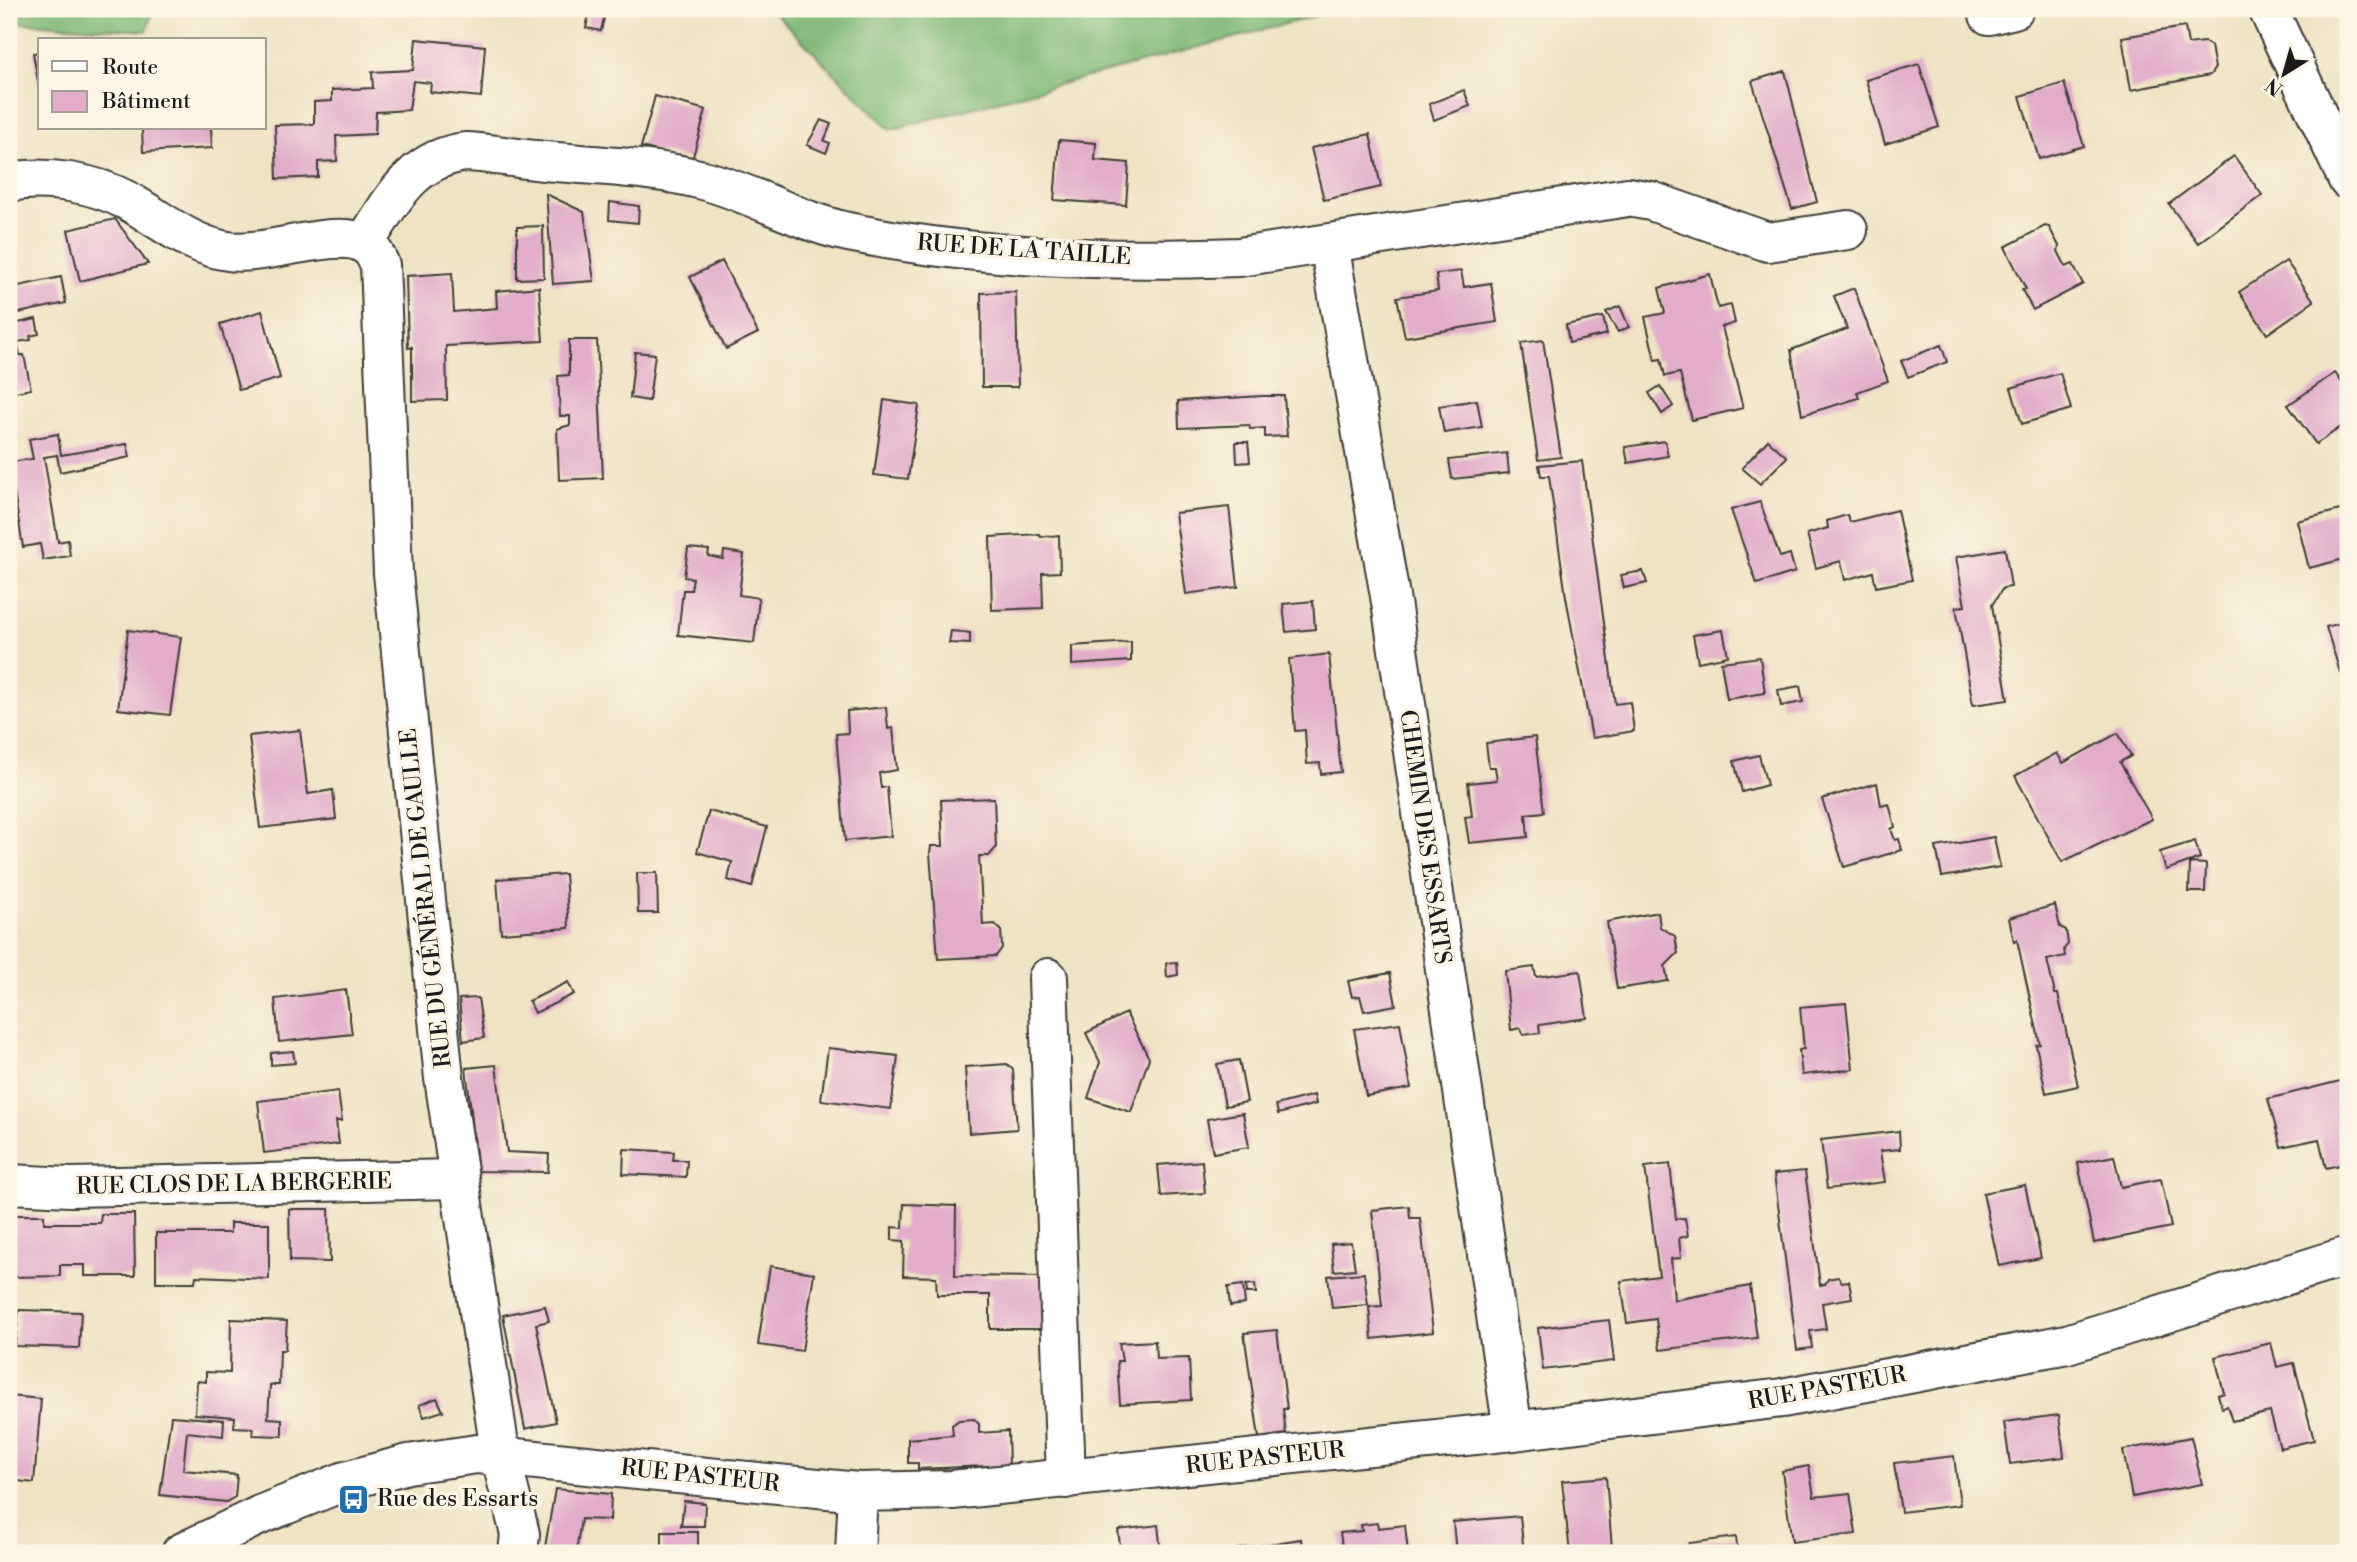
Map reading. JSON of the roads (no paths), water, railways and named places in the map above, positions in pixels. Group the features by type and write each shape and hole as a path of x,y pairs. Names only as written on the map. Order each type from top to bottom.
{"street":[{"path":"2268,9 2348,180"},
{"name":"RUE DE LA TAILLE","path":"364,244 394,195 411,175 448,153 489,153 674,173 739,191 823,225 956,251 1175,259 1239,257 1628,197 1651,201 1768,242 1848,230"},
{"path":"9,181 63,181 96,188 127,200 204,246 229,252 257,251 347,238 364,244"},
{"name":"RUE DU GÉNÉRAL DE GAULLE","path":"364,244 373,251 380,265 384,295 383,360 393,573 444,1078 502,1458 520,1534 518,1553"},
{"name":"CHEMIN DES ESSARTS","path":"1329,244 1391,603 1513,1431"},
{"path":"1048,978 1066,1479"},
{"name":"RUE CLOS DE LA BERGERIE","path":"9,1184 70,1187 458,1179"},
{"name":"RUE PASTEUR","path":"181,1553 260,1515 345,1481 408,1464 477,1454 858,1492 952,1490 1513,1431 1782,1398 2067,1344 2348,1256"},
{"path":"855,1553 858,1492"}],"place":[{"name":"Rue des Essarts","path":"354,1499"}]}
